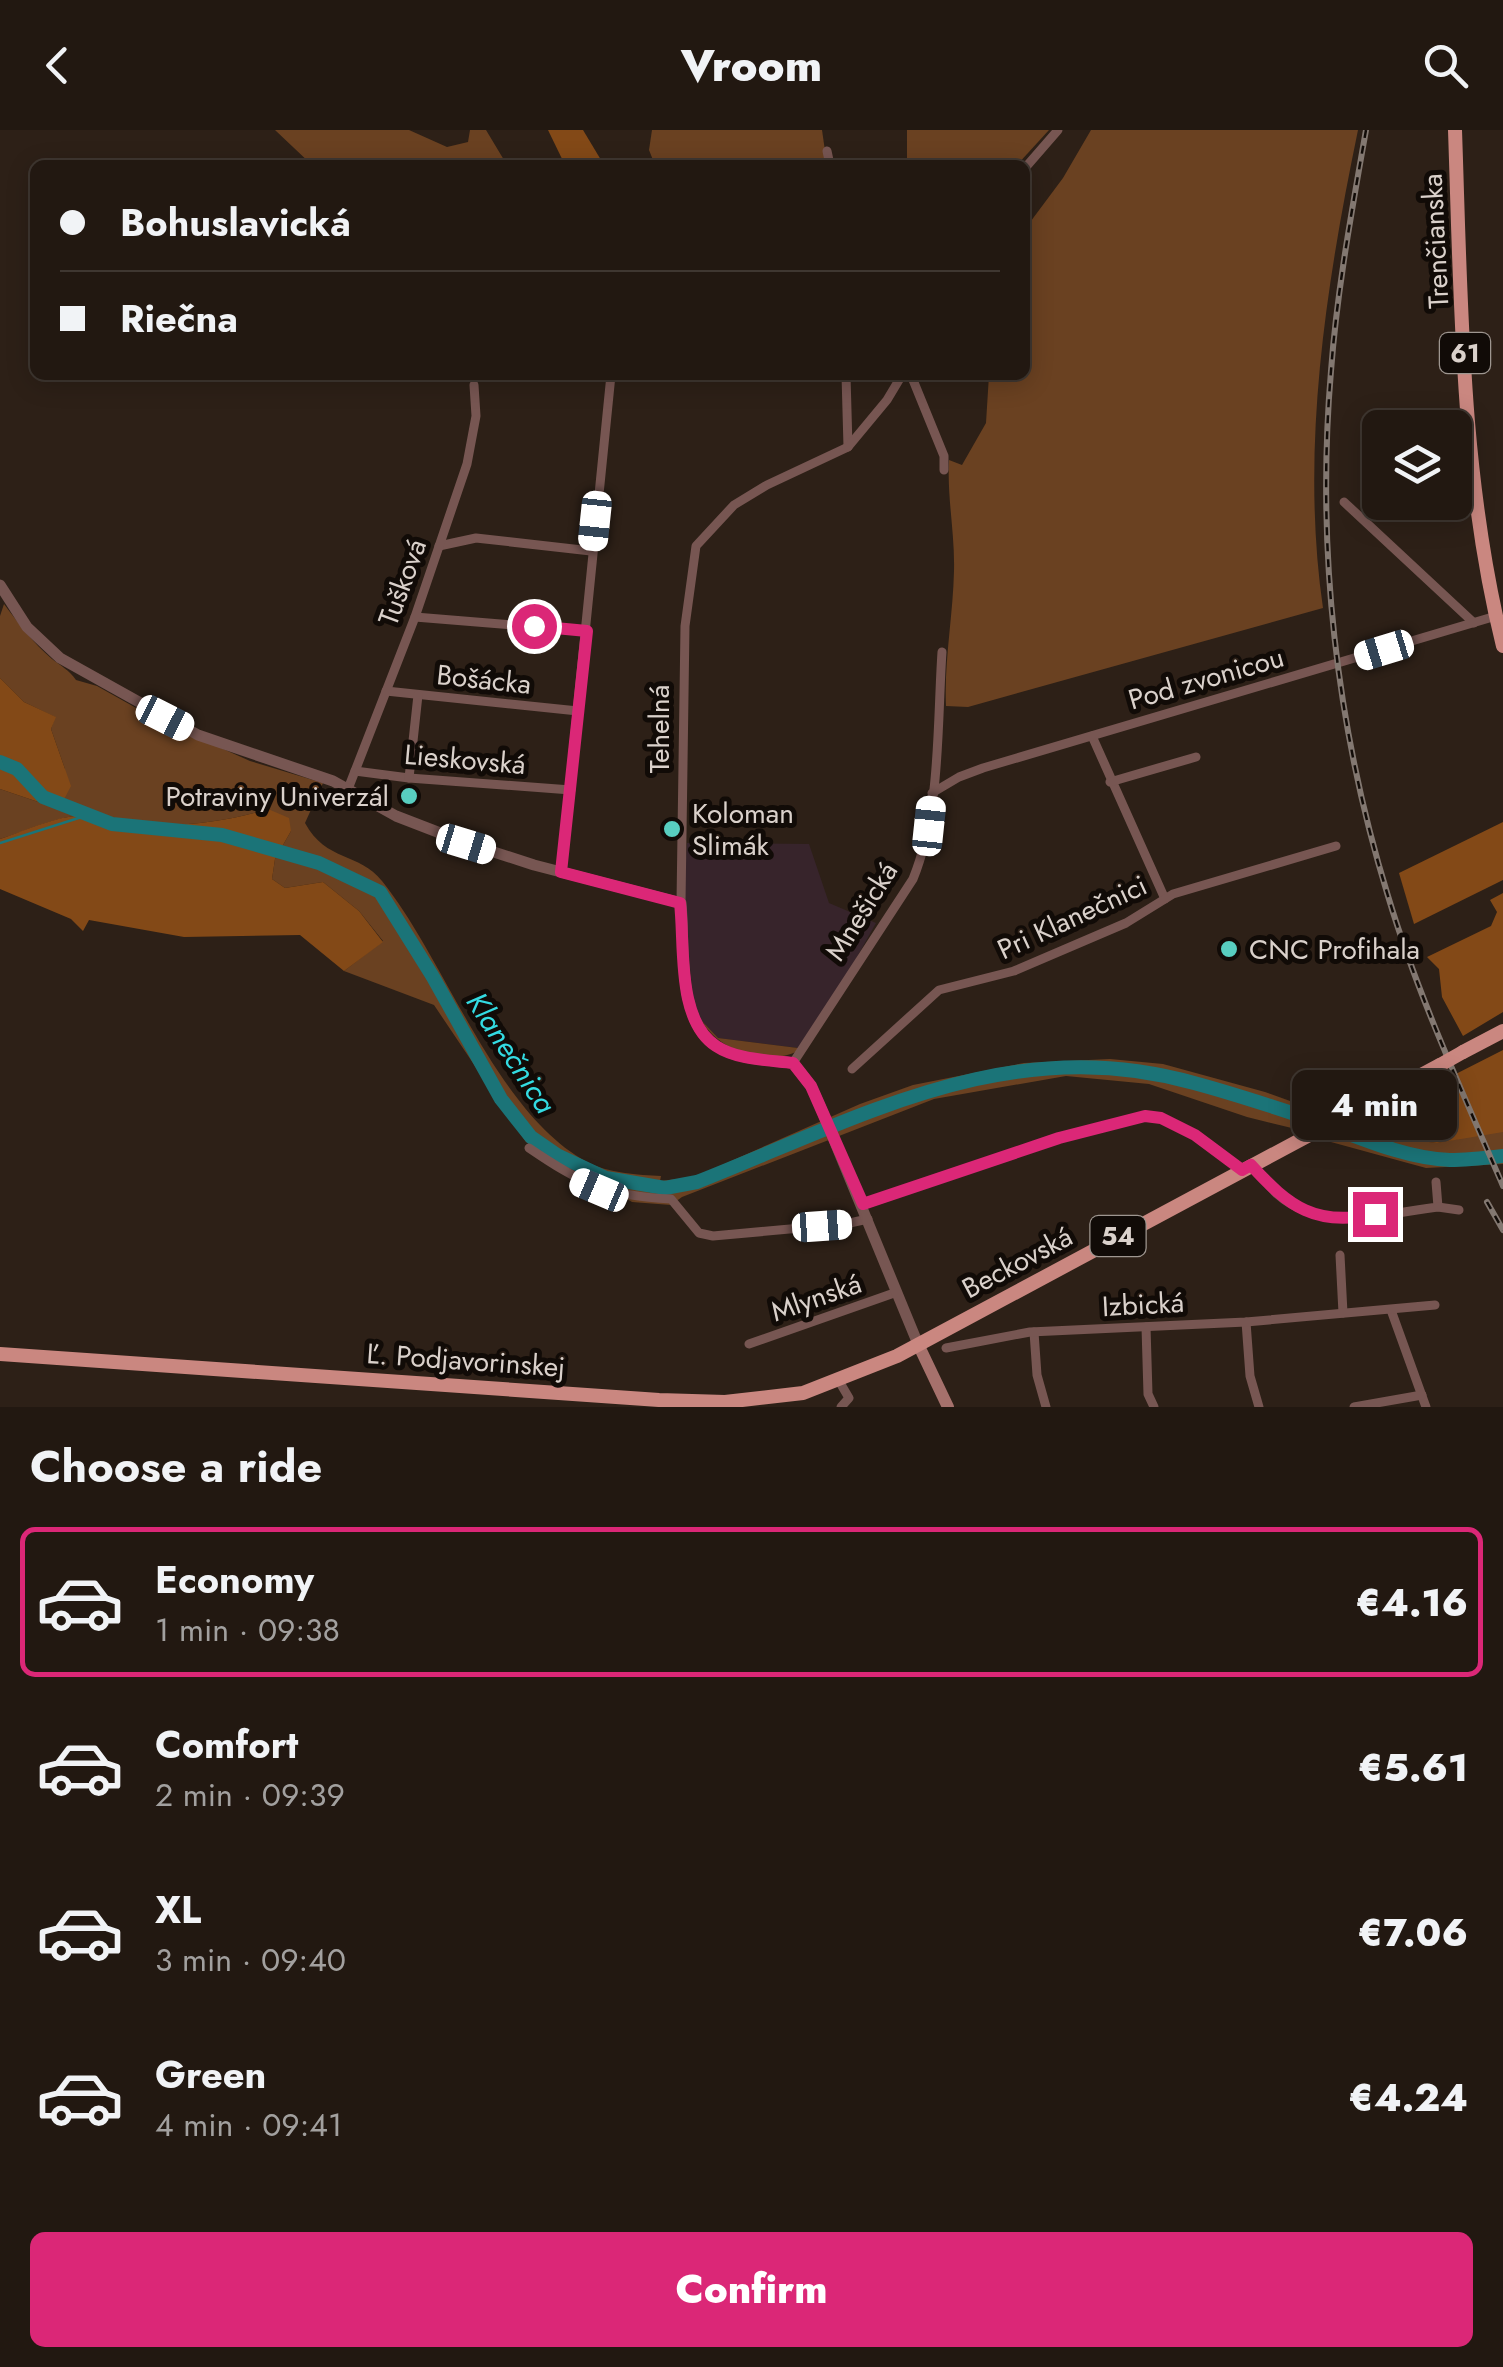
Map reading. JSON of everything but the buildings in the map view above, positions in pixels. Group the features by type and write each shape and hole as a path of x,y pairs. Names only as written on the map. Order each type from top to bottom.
{"main road":[{"name":"Trenčianska","path":"1456,135 1468,432 1479,537 1503,646"},
{"name":"Beckovská","path":"918,1344 1503,1031"},
{"name":"Ľ. Podjavorinskej","path":"0,1354 725,1402 804,1393 918,1344"},
{"path":"918,1344 948,1407"}],"street":[{"path":"1030,162 1058,130"},
{"path":"827,152 829,160"},
{"path":"561,872 610,380"},
{"path":"846,380 848,447"},
{"name":"Tehelná","path":"793,1063 745,1057 716,1046 702,1033 692,1014 680,903 684,626 696,546 734,505 848,447 899,380"},
{"path":"913,380 944,456 944,470"},
{"name":"Tušková","path":"348,789 415,617 468,464 476,416 474,386"},
{"path":"1344,502 1474,623"},
{"path":"439,546 476,538 592,551"},
{"path":"0,585 27,627 70,665 181,727 247,754 323,777 432,831 561,872 680,903"},
{"name":"Pod zvonicou","path":"932,793 959,777 1496,616"},
{"path":"415,617 587,631"},
{"name":"Mnešická","path":"793,1063 913,879 929,826 942,652"},
{"name":"Bošácka","path":"386,692 578,711"},
{"path":"409,778 418,695"},
{"path":"1092,736 1165,899"},
{"path":"1110,782 1196,756"},
{"name":"Lieskovská","path":"355,771 571,790"},
{"name":"Pri Klanečnici","path":"852,1069 939,990 999,978 1126,923 1165,899 1336,846"},
{"path":"793,1063 811,1086 820,1106 918,1344"},
{"path":"863,1204 1059,1138 1145,1116 1161,1118 1195,1135 1246,1167 1278,1195 1312,1214 1333,1219 1438,1207 1459,1210"},
{"path":"529,1148 599,1190 671,1200 699,1233 713,1236 845,1224 868,1218"},
{"path":"1436,1182 1438,1207"},
{"path":"1340,1255 1343,1314"},
{"name":"Mlynská","path":"749,1344 897,1292"},
{"name":"Izbická","path":"946,1348 1034,1332 1246,1322 1435,1305"},
{"path":"1391,1310 1426,1407"},
{"path":"1246,1322 1250,1376 1258,1407"},
{"path":"1146,1328 1148,1394 1154,1407"},
{"path":"1034,1332 1037,1374 1046,1407"},
{"path":"839,1381 849,1398 841,1407"},
{"path":"1354,1407 1422,1394"}],"shaded area":[{"path":"275,130 409,130 447,147 468,142 470,130 486,130 504,160 307,160"},
{"path":"548,130 583,130 601,160 563,160"},
{"path":"652,130 822,130 826,160 653,160 649,150"},
{"path":"907,130 1049,130 1022,160 907,160"},
{"path":"1091,130 1358,130 1336,248 1320,368 1314,488 1323,608 968,707 946,706 954,571 949,460 962,465 986,423 989,380 1030,380 1030,222 1063,178"},
{"path":"4,604 39,646 76,680 97,686 154,718 250,761 323,783 305,823 313,835 382,881 429,952 474,1033 525,1108 554,1139 595,1166 661,1176 660,1181 695,1177 860,1104 913,1085 1024,1063 1110,1059 1163,1064 1265,1092 1390,1137 1437,1143 1503,1132 1503,1164 1426,1168 1309,1136 1149,1084 1066,1076 934,1099 682,1197 671,1205 632,1202 526,1142 434,1005 344,971 383,941 359,911 323,882 285,888 272,879 275,859 291,831 268,809 223,820 176,825 98,815 73,816 0,839 0,789 59,809 65,769 51,729 55,717 24,702 0,678 0,616"},
{"path":"0,678 24,702 56,717 51,729 71,786 59,809 0,789"},
{"path":"268,809 289,818 291,831 275,859 272,879 285,888 323,882 359,911 383,942 344,971 300,935 184,937 89,920 83,931 71,919 0,889 0,839 48,822 86,815 144,824 191,824"},
{"path":"1503,822 1503,880 1414,924 1399,873"},
{"path":"687,843 809,844 829,903 876,923 837,993 798,1048 717,1038 702,1021 694,1006 683,903"},
{"path":"1503,893 1503,1012 1463,1036 1442,997 1439,969 1427,957 1491,926 1497,912 1490,900"},
{"path":"702,1021 718,1038 798,1051 772,1057 744,1053 719,1040"},
{"path":"1503,1050 1503,1132 1437,1143 1390,1137 1349,1124 1426,1084 1442,1081"}],"waterway":[{"name":"Klanečnica","path":"0,762 17,769 43,797 112,824 222,835 319,863 380,892 501,1099 531,1137 557,1155 606,1178 665,1188 697,1182 879,1108 939,1089 999,1075 1062,1068 1126,1070 1194,1083 1413,1155 1450,1160 1503,1156"},
{"path":"0,843 88,815"}],"railway":[{"path":"1366,130 1341,280 1331,371 1326,504 1334,637 1355,768 1388,896 1427,1007 1503,1186"},
{"path":"1487,1202 1503,1230"}],"place":[{"name":"Potraviny Univerzál","path":"409,796"},
{"name":"Koloman Slimák","path":"672,829"},
{"name":"CNC Profihala","path":"1229,949"}],"route":[{"path":"534,626 587,631 561,872 680,903 688,994 702,1033 716,1046 745,1057 793,1063 811,1086 863,1204 1059,1138 1152,1116 1195,1135 1242,1170 1251,1165 1278,1195 1312,1214 1333,1219 1375,1214"}]}
